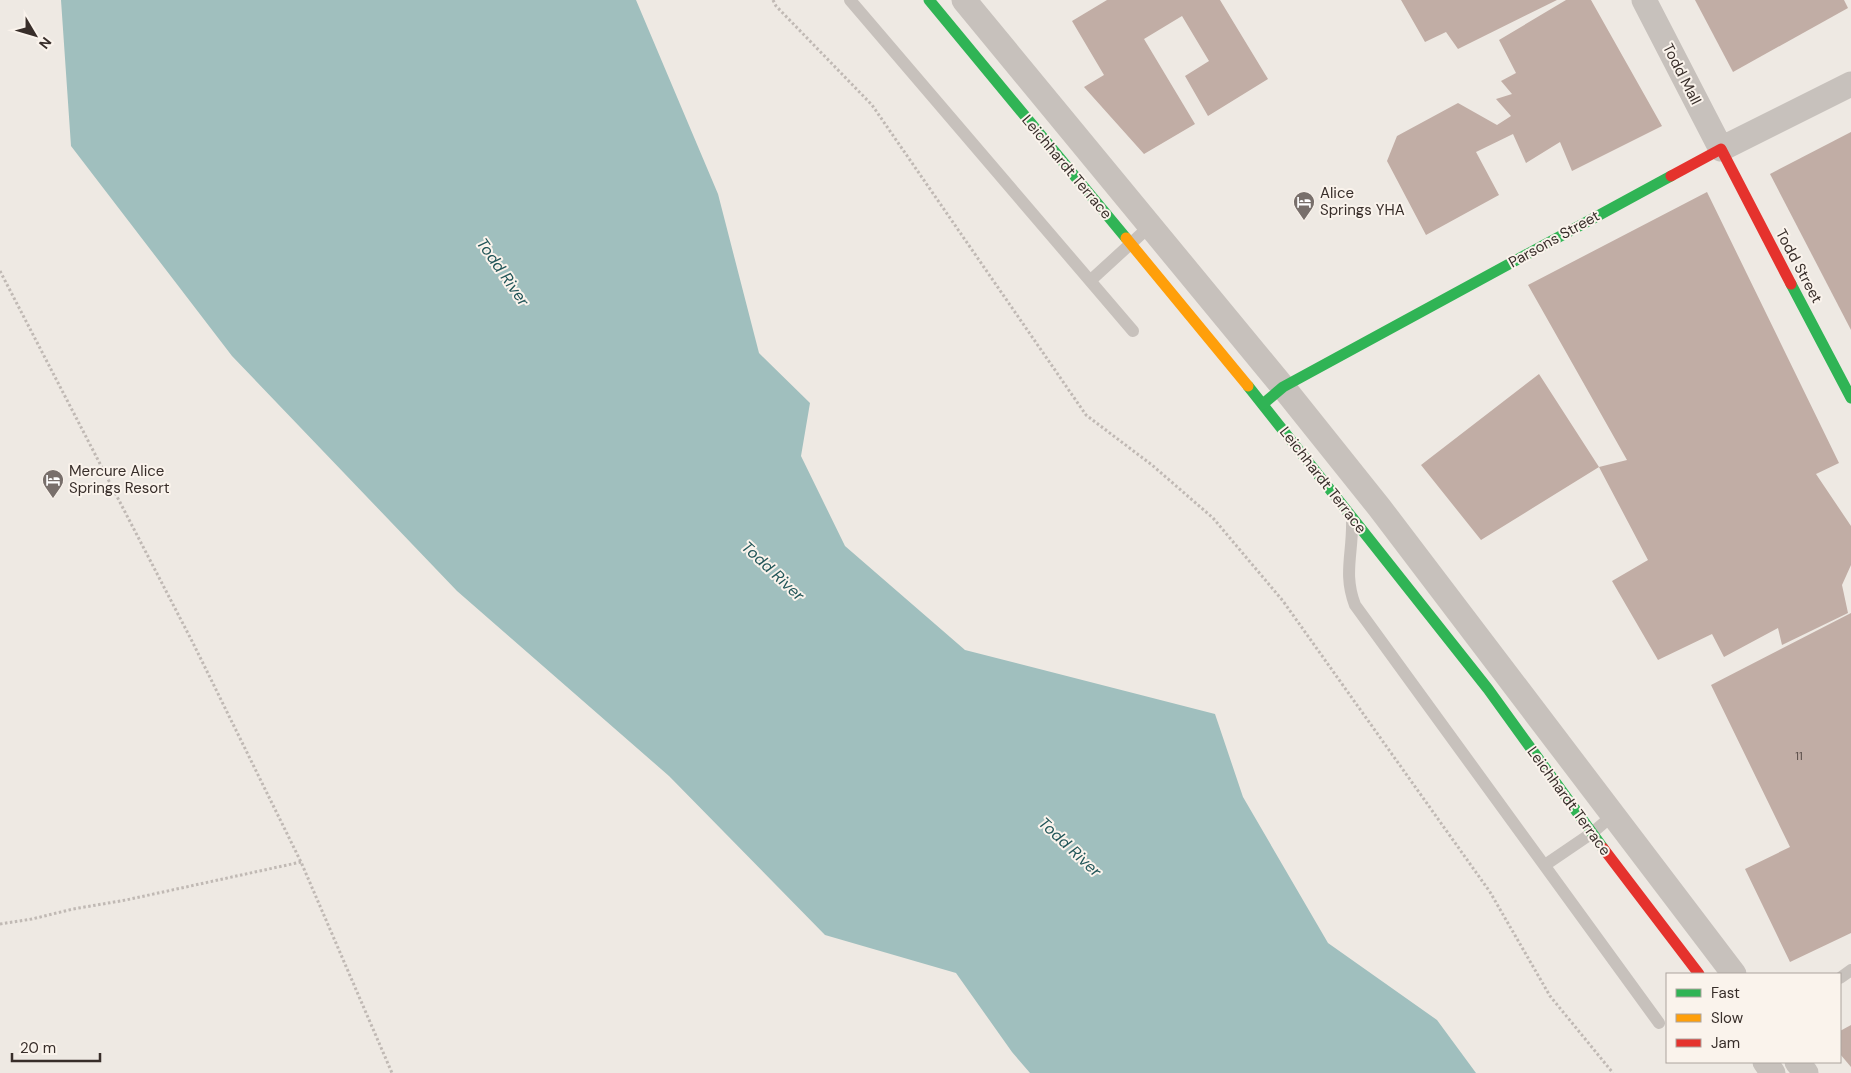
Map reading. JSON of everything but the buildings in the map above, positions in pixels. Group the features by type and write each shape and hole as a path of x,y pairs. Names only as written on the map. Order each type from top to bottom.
{"street":[{"name":"Leichhardt Terrace","path":"929,0 1263,404 1352,516 1488,689 1592,833 1698,973"},
{"name":"Leichhardt Terrace","path":"964,0 1283,387 1379,507 1733,973"},
{"name":"Todd Mall","path":"1644,0 1720,148"},
{"name":"Parsons Street","path":"1263,404 1283,387 1720,148 1844,88"},
{"name":"Todd Street","path":"1720,148 1851,398"},
{"path":"1798,1063 1806,1073"}],"lane":[{"path":"850,0 1133,331"},
{"path":"1090,280 1150,226"},
{"path":"1352,516 1348,583 1354,605 1659,1024"},
{"path":"1544,866 1592,833 1613,815"}],"path":[{"path":"773,0 776,6 872,105 1086,415 1152,465 1213,518 1283,601 1490,892 1550,996 1613,1073"},
{"path":"0,271 192,643 301,862 392,1073"},
{"path":"0,924 126,900 301,862"}],"water":[{"name":"Todd River","path":"61,0 636,0 718,194 759,353 810,403 801,456 845,546 965,650 1215,714 1243,797 1328,943 1437,1020 1476,1073 1030,1073 1012,1052 956,973 825,935 669,776 457,591 232,356 71,146"}],"traffic: fast":[{"path":"929,0 1126,238"},
{"path":"1263,404 1283,387 1671,176"},
{"path":"1791,284 1851,398"},
{"path":"1248,386 1488,689 1603,848"}],"traffic: slow":[{"path":"1126,238 1248,386"}],"traffic: jam":[{"path":"1671,176 1721,149 1791,284"},
{"path":"1603,848 1698,973"}],"place":[{"name":"Alice Springs YHA","path":"1304,221"},
{"name":"Mercure Alice Springs Resort","path":"53,499"}]}
